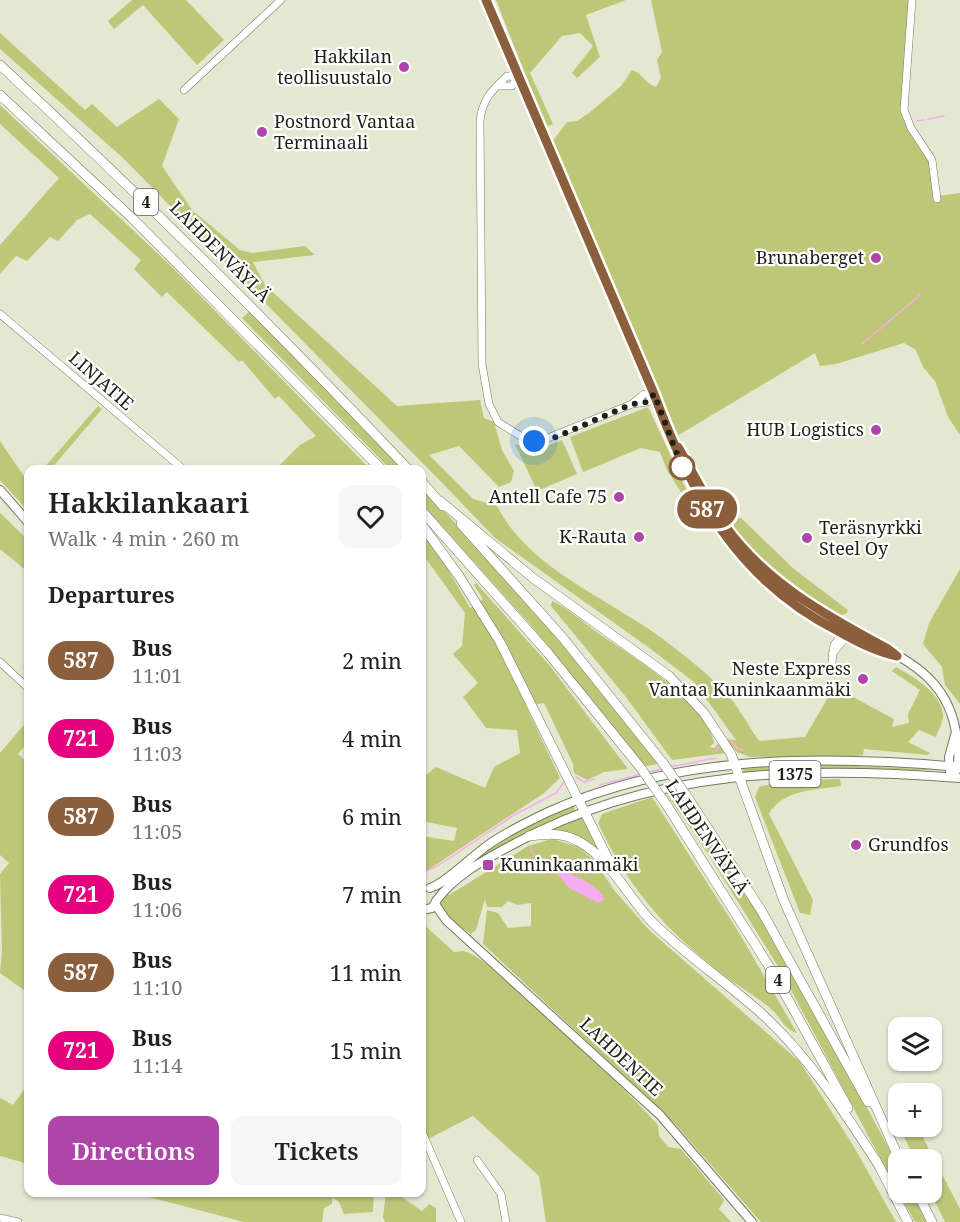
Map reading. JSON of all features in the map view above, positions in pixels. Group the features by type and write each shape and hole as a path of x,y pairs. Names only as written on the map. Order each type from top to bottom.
{"highway":[{"name":"LAHDENVÄYLÄ","path":"0,65 139,196 288,342 404,465"},
{"name":"LAHDENVÄYLÄ","path":"0,95 133,219 375,465"},
{"name":"LAHDENVÄYLÄ","path":"426,486 563,638 686,795 761,910 894,1149"},
{"path":"440,501 533,578 669,676 704,713 734,763 784,901 894,1149"},
{"name":"LAHDENVÄYLÄ","path":"426,516 548,653 640,767 666,804 774,974 908,1222"},
{"path":"426,531 459,576 500,642 621,883"},
{"path":"529,836 552,834 577,840 593,851 650,919 671,940 761,1013 803,1056 823,1080 878,1164"},
{"path":"922,1203 932,1222"}],"main road":[{"path":"486,0 672,438 724,525 751,557 797,597 845,632 888,649 920,670 937,686 950,707 956,731 959,767 956,778"},
{"path":"0,490 24,517"},
{"path":"956,731 948,766 956,778"},
{"name":"1375","path":"426,887 440,884 490,843 525,823 578,800 659,775 734,763 833,761 959,767"},
{"name":"1375","path":"435,903 453,881 529,836 584,811 666,787 738,776 806,773 956,778"},
{"name":"LAHDENTIE","path":"426,888 434,893 440,915 660,1115 752,1222"},
{"path":"426,908 435,903"},
{"name":"LAHDENTIE","path":"426,912 455,928"}],"street":[{"path":"184,90 281,0"},
{"path":"912,0 904,110 911,128 932,160 937,199"},
{"path":"517,77 512,86 498,86 484,100 480,121 482,364 489,404 498,422 506,429 534,441 556,437 632,404 648,402 654,394"},
{"name":"LINJATIE","path":"0,314 178,465"},
{"path":"831,671 834,645 845,632"},
{"path":"0,662 24,684"},
{"path":"426,1141 461,1222"},
{"path":"477,1160 501,1194 506,1222"},
{"path":"0,1218 18,1222"}],"green space":[{"path":"132,0 186,0 224,40 197,65 143,5 114,29 108,21"},
{"path":"496,0 626,0 586,15 600,57 577,78 572,73 593,46 580,33 562,36 530,73 553,124 546,127"},
{"path":"651,0 910,0 905,104 912,124 933,153 938,196 960,193 960,435 948,417 935,381 923,367 916,350 904,343 836,364 820,366 815,353 677,436 553,141 567,122 577,121 589,113 621,86 632,70 656,87 661,78 657,60 662,52"},
{"path":"0,33 85,110 92,104 117,127 159,99 179,119 162,166 192,210 240,250 252,253 305,246 315,255 253,262 265,285 397,406 480,400 484,418 494,422 502,450 514,471 511,482 499,487 459,446 429,455 473,499 497,506 525,544 543,560 562,575 653,632 705,673 732,701 759,741 805,737 834,687 894,719 892,727 909,723 908,714 920,690 892,671 896,667 925,686 937,698 941,706 943,717 936,737 919,730 908,742 930,753 928,755 864,749 863,755 854,756 750,757 737,752 726,739 736,740 694,682 495,538 123,158 0,49"},
{"path":"0,105 172,267 366,465 280,465 300,445 316,436 279,396 275,399 242,360 239,362 167,292 162,297 134,269 141,260 90,214 77,220 58,241 50,237 27,261 16,256 0,274 0,245 59,178 0,124"},
{"path":"251,310 401,465 386,465 242,318"},
{"path":"98,406 102,409 54,465 46,465"},
{"path":"648,407 696,510 693,511 667,470 660,452 641,448 583,472 570,437"},
{"path":"562,440 577,474 537,491 515,444 537,450"},
{"path":"0,441 24,476 24,507 0,480"},
{"path":"426,491 602,692 658,764 646,766 642,762 529,623 426,508"},
{"path":"0,513 24,536 24,569 0,549"},
{"path":"736,518 741,518 794,569 848,610 847,613 839,616 798,588 796,590 769,569 730,525"},
{"path":"426,537 444,562 470,608 483,599 474,585 476,583 550,666 628,769 604,772 587,780 574,773 573,764 544,703 526,706 560,778 544,793 426,871 426,837 454,841 457,828 426,822 426,775 436,767 485,788 494,767 520,753 517,730 486,728 463,697 478,683 453,654 462,646 465,613 426,559"},
{"path":"960,569 960,704 945,685 942,667 923,644 929,623"},
{"path":"552,601 666,681 698,711 714,743 709,747 714,748 720,742 726,753 672,760 626,697 551,606"},
{"path":"24,725 24,747 18,754 24,759 24,990 0,973 2,952 0,874 9,863 0,855 0,753"},
{"path":"809,764 946,770 797,770 743,773 743,767"},
{"path":"840,779 841,786 791,795 775,806 769,814 813,900 810,915 800,913 755,797 759,787 790,780"},
{"path":"677,791 760,916 889,1149 888,1173 781,971 708,854 666,793"},
{"path":"652,797 738,931 797,1033 789,1029 765,1004 722,974 684,942 635,887 609,846 598,823 602,814"},
{"path":"573,805 575,811 520,836 455,873 503,839"},
{"path":"583,816 602,856 550,830"},
{"path":"552,839 577,846 594,860 614,890 650,931 800,1062 854,1147 896,1222 761,1222 675,1124 483,944 487,910 498,913 508,928 531,926 531,903 517,905 508,901 502,907 487,907 485,899 476,930 471,934 444,915 440,906 446,893 449,895 528,846"},
{"path":"426,927 454,952 463,951 503,976 593,1058 658,1125 659,1136 668,1147 681,1149 724,1200 719,1209 731,1222 546,1222 539,1176 473,1116 428,1139 426,1133"},
{"path":"24,1090 24,1163 0,1156 0,1098 13,1105"},
{"path":"904,1137 923,1137 929,1149 910,1149"},
{"path":"942,1174 960,1209 960,1222 945,1222 936,1203 942,1203"},
{"path":"149,1197 332,1197 332,1204 324,1208 322,1222 244,1222"},
{"path":"332,1197 374,1197 373,1212 344,1214 339,1202"},
{"path":"386,1197 402,1197 422,1211 429,1204 436,1208 436,1222 385,1222 383,1217"},
{"path":"905,1203 918,1203 928,1222 915,1222"}],"shaded area":[{"path":"550,859 564,865 566,872 593,886 605,899 598,903 569,888 556,872 547,871 544,867"}],"waterway":[{"path":"928,119 944,116"},
{"path":"917,121 924,120"},
{"path":"862,344 920,295"},
{"path":"730,739 738,749 743,750"},
{"path":"716,752 719,745"},
{"path":"670,767 716,758"},
{"path":"649,772 662,769"},
{"path":"599,785 642,774"},
{"path":"576,777 584,782 594,779"},
{"path":"426,871 439,865 514,815 556,793 564,782"},
{"path":"530,847 533,854 546,863"}],"bus line":[{"name":"587","path":"486,0 546,146 654,394 679,461 716,522 737,551 787,600 828,627 887,654 897,656 812,607 758,565 724,525 678,447"}],"place":[{"name":"Hakkilan teollisuustalo","path":"404,67"},
{"name":"Postnord Vantaa Terminaali","path":"262,132"},
{"name":"Brunaberget","path":"876,258"},
{"name":"HUB Logistics","path":"876,430"},
{"name":"Antell Cafe 75","path":"619,497"},
{"name":"K-Rauta","path":"639,537"},
{"name":"Teräsnyrkki Steel Oy","path":"807,538"},
{"name":"Neste Express Vantaa Kuninkaanmäki","path":"863,679"},
{"name":"Grundfos","path":"856,845"},
{"name":"Kuninkaanmäki","path":"488,865"}],"route":[{"path":"534,441 556,437 632,404 648,402 654,394 682,467"}]}
